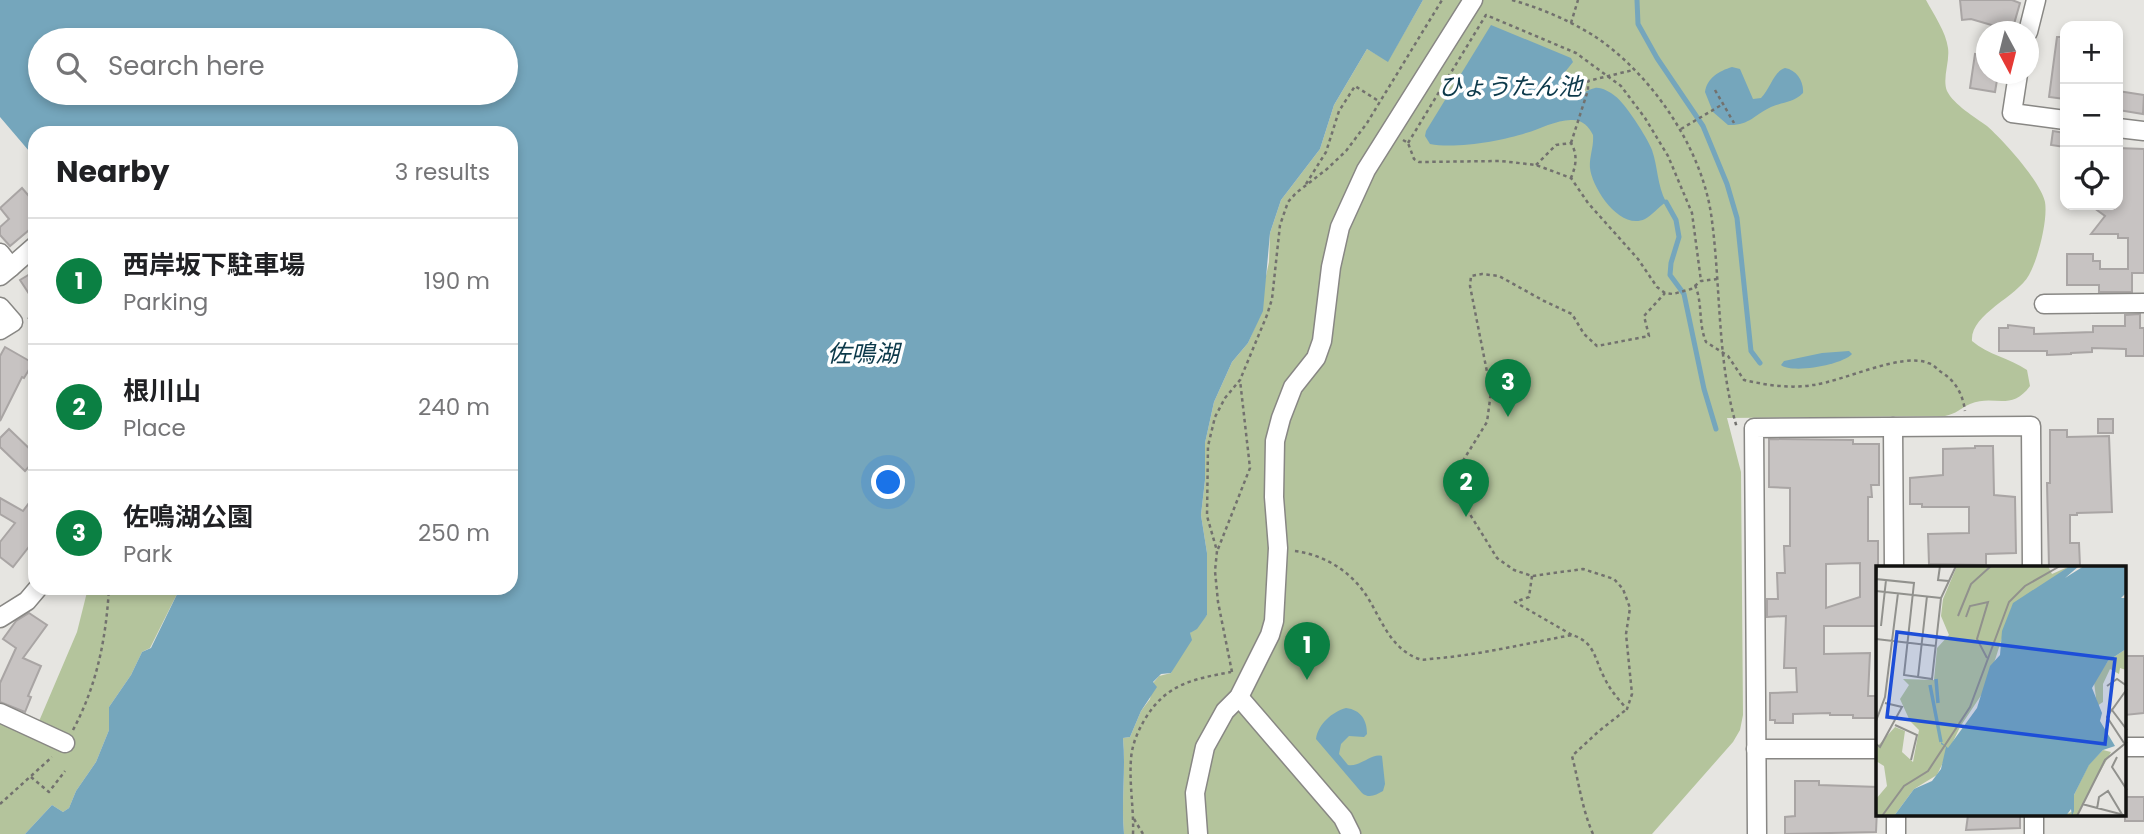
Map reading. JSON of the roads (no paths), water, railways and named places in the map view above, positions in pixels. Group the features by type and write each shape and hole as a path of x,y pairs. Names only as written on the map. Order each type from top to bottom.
{"street":[{"path":"1198,834 1195,793 1205,747 1239,684 1270,635 1274,621 1278,548 1273,497 1275,441 1293,387 1316,358 1322,341 1331,267 1340,227 1366,170 1473,0"},
{"path":"2031,21 2036,0"},
{"path":"2016,84 2012,113 2060,119"},
{"path":"2123,129 2144,131"},
{"path":"4,265 28,250"},
{"path":"2044,304 2144,303"},
{"path":"0,307 7,326"},
{"path":"1757,834 1754,428 2031,426 2032,566"},
{"path":"1893,427 1894,566"},
{"path":"0,618 32,595"},
{"path":"1239,684 1343,818 1351,834"},
{"path":"0,713 65,743"},
{"path":"2126,747 2144,747"},
{"path":"1756,749 1876,748"},
{"path":"1896,816 1896,834"},
{"path":"2034,816 2034,834"}],"water":[{"name":"佐鳴湖","path":"0,0 1423,0 1388,62 1367,49 1334,105 1320,149 1281,200 1270,233 1263,311 1248,343 1232,362 1214,402 1205,443 1201,515 1207,553 1207,615 1197,629 1190,633 1192,640 1171,673 1161,674 1153,682 1157,687 1141,711 1130,737 1123,738 1124,834 25,834 52,805 63,812 69,808 76,791 96,762 109,730 109,707 131,675 142,652 151,648 177,595 518,595 518,126 28,126 28,150 0,117"},
{"name":"ひょうたん池","path":"1491,25 1571,58 1573,62 1561,77 1558,92 1562,97 1570,99 1597,88 1608,91 1619,100 1649,144 1666,202 1645,219 1626,219 1617,213 1602,196 1592,176 1590,164 1593,135 1590,129 1577,120 1561,121 1492,141 1452,146 1430,144 1425,136 1426,131"},
{"path":"1732,67 1740,69 1753,99 1761,98 1778,73 1785,68 1799,77 1803,93 1746,122 1728,125 1713,112 1705,92 1714,76"},
{"path":"1849,351 1852,354 1847,358 1817,367 1795,369 1781,365 1784,361 1822,353"},
{"path":"1346,708 1362,716 1367,734 1364,737 1349,736 1341,744 1339,754 1348,765 1382,756 1385,784 1383,791 1375,795 1367,796 1362,793 1316,739 1326,719"}],"waterway":[{"path":"1637,0 1638,24 1657,58 1703,126 1727,184 1737,218 1751,351 1760,363"},
{"path":"1666,202 1676,220 1679,237 1670,275 1684,294 1704,389 1716,429"}],"place":[{"name":"佐鳴湖公園","path":"1508,417"},
{"name":"根川山","path":"1466,517"},
{"name":"西岸坂下駐車場","path":"1307,680"}]}
